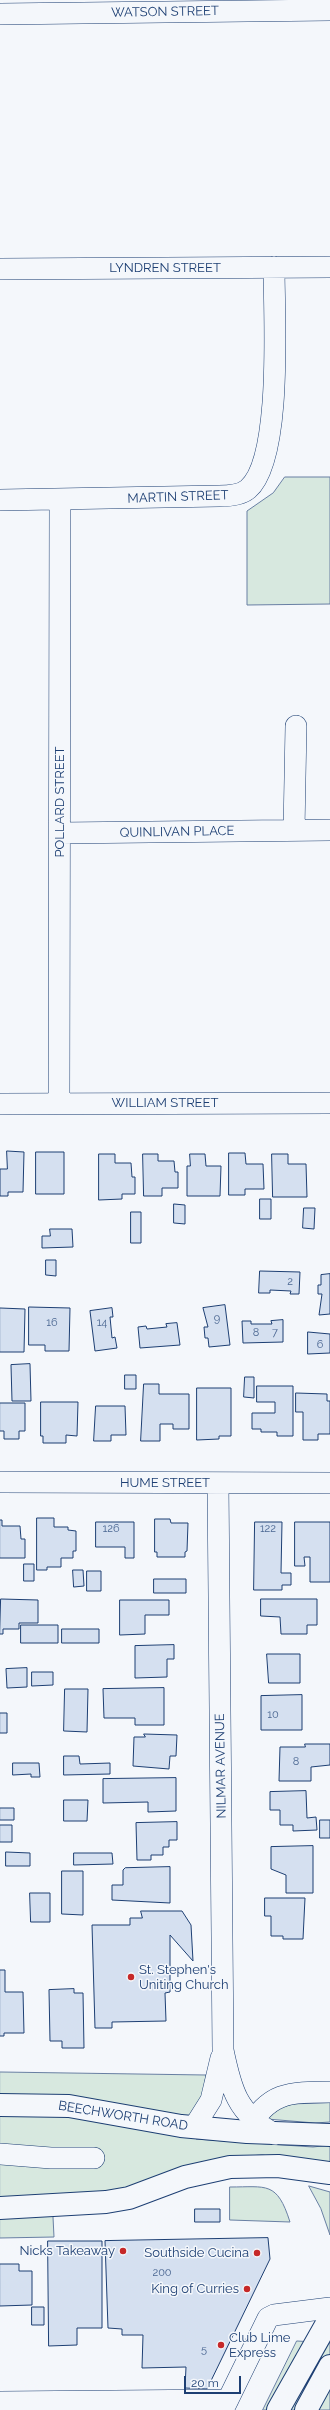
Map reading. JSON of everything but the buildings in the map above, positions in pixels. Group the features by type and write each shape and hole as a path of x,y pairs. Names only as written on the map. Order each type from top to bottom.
{"main road":[{"name":"BEECHWORTH ROAD","path":"0,2105 69,2106 194,2127 250,2126 275,2134 330,2135"},
{"path":"0,2208 112,2201 129,2198 190,2176 230,2167 278,2166 330,2174"},
{"path":"278,2410 330,2318"},
{"path":"306,2410 330,2366"}],"street":[{"name":"WATSON STREET","path":"0,14 330,10"},
{"name":"MARTIN STREET","path":"0,500 219,496 234,495 248,489 260,473 267,453 273,400 274,267"},
{"name":"LYNDREN STREET","path":"0,269 330,267"},
{"name":"POLLARD STREET","path":"60,500 60,1104"},
{"path":"294,830 296,726"},
{"name":"QUINLIVAN PLACE","path":"60,833 330,830"},
{"name":"WILLIAM STREET","path":"0,1104 330,1103"},
{"name":"HUME STREET","path":"0,1482 330,1483"},
{"name":"NILMAR AVENUE","path":"194,2127 214,2095 223,2050 218,1483"},
{"name":"NILMAR AVENUE","path":"223,2050 233,2090 250,2126"},
{"path":"250,2126 266,2105 284,2095 299,2092 330,2092"},
{"path":"0,2154 51,2158 94,2158"},
{"path":"0,2402 225,2405 270,2316 330,2308"}],"shaded area":[{"path":"285,477 330,477 330,604 247,605 247,511 273,493"},
{"path":"0,2072 206,2075 196,2139 313,2147 330,2145 330,2165 262,2155 235,2157 188,2166 119,2190 52,2197 54,2237 0,2238"},
{"path":"330,2103 330,2122 315,2123 267,2119 279,2108 293,2104"},
{"path":"309,2186 330,2192 330,2235 321,2209"},
{"path":"230,2187 262,2187 269,2189 280,2199 290,2222 230,2220"},
{"path":"297,2341 330,2343 330,2410 263,2410"}],"place":[{"name":"St. Stephen's Uniting Church","path":"131,1977"},
{"name":"Nicks Takeaway","path":"123,2251"},
{"name":"Southside Cucina","path":"257,2253"},
{"name":"King of Curries","path":"247,2289"},
{"name":"Club Lime Express","path":"221,2345"}]}
